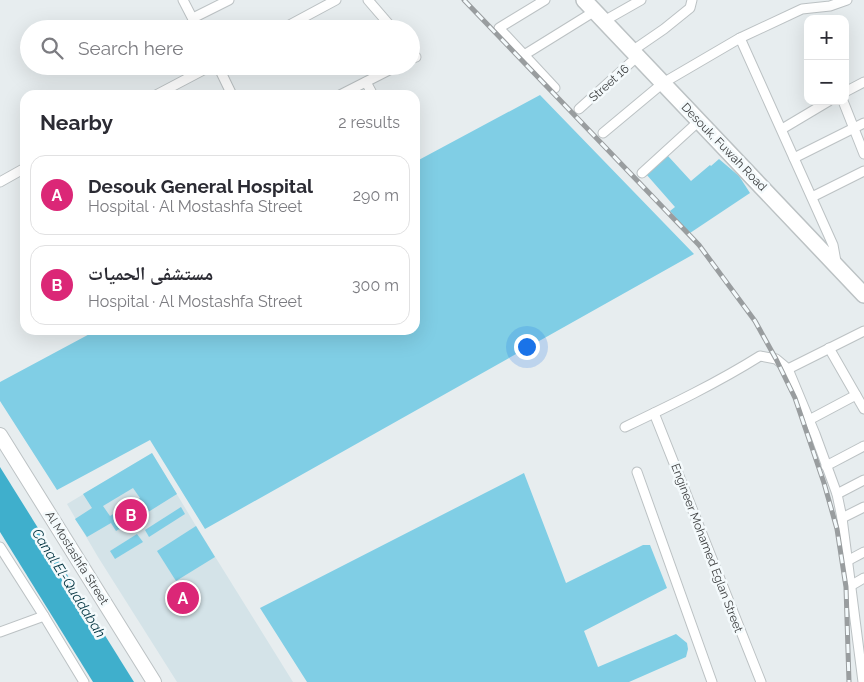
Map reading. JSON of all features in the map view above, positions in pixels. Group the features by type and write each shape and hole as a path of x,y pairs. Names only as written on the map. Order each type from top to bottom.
{"main road":[{"name":"Desouk, Fuwah Road","path":"584,0 864,295"},
{"name":"Al Mostashfa Street","path":"0,435 154,682"}],"street":[{"path":"183,0 193,18 229,0"},
{"path":"299,20 336,0"},
{"path":"368,0 385,20"},
{"path":"546,0 499,28 555,88"},
{"path":"524,55 599,16 641,0"},
{"name":"Street 16","path":"579,109 635,54 690,8 692,0"},
{"path":"603,133 663,83 740,38 802,9 830,6 847,0"},
{"path":"740,38 833,246 838,267"},
{"path":"165,90 194,75"},
{"path":"222,75 230,90"},
{"path":"350,90 380,75"},
{"path":"366,82 370,90"},
{"path":"849,90 864,82"},
{"path":"782,129 822,105"},
{"path":"844,105 864,154"},
{"path":"642,173 699,121"},
{"path":"794,158 864,123"},
{"path":"0,182 20,171"},
{"path":"812,197 864,171"},
{"path":"788,369 864,331"},
{"path":"830,348 864,409"},
{"path":"626,427 746,366 760,356 776,359 788,369 826,466 842,518 852,585 861,625 863,682"},
{"path":"809,420 856,396"},
{"name":"Engineer Mohamed Eglan Street","path":"654,413 761,682"},
{"path":"826,466 864,446"},
{"path":"637,472 712,682"},
{"path":"836,494 864,480"},
{"path":"842,518 864,507"},
{"path":"0,548 84,682"},
{"path":"848,560 864,552"},
{"path":"852,585 864,578"},
{"path":"0,632 44,616"}],"shaded area":[{"path":"540,95 694,254 205,529 150,440 57,490 0,401 0,382 88,335 420,335 420,159"},
{"path":"668,156 691,181 719,159 739,176 750,193 690,233 670,211 675,207 646,174"},
{"path":"152,453 293,682 177,682 98,557 67,504"},
{"path":"152,453 177,494 137,519 128,506 140,498 133,488 103,506 110,516 123,508 131,522 116,531 111,523 87,537 75,519 92,508 83,494"},
{"path":"524,473 566,583 643,545 650,545 667,588 584,631 598,667 676,634 687,643 686,657 629,682 307,682 260,608"},
{"path":"181,507 185,514 149,537 145,530"},
{"path":"196,526 215,557 176,581 157,551"},
{"path":"137,534 143,542 115,559 110,551"}],"water":[{"name":"Canal El-Quddabah","path":"0,467 134,682 93,682 0,532"}],"railway":[{"path":"464,0 699,245 755,321 795,398 824,483 837,529 846,587 849,682"}],"place":[{"name":"مستشفى الحميات","path":"131,515"},
{"name":"Desouk General Hospital","path":"183,598"}]}
